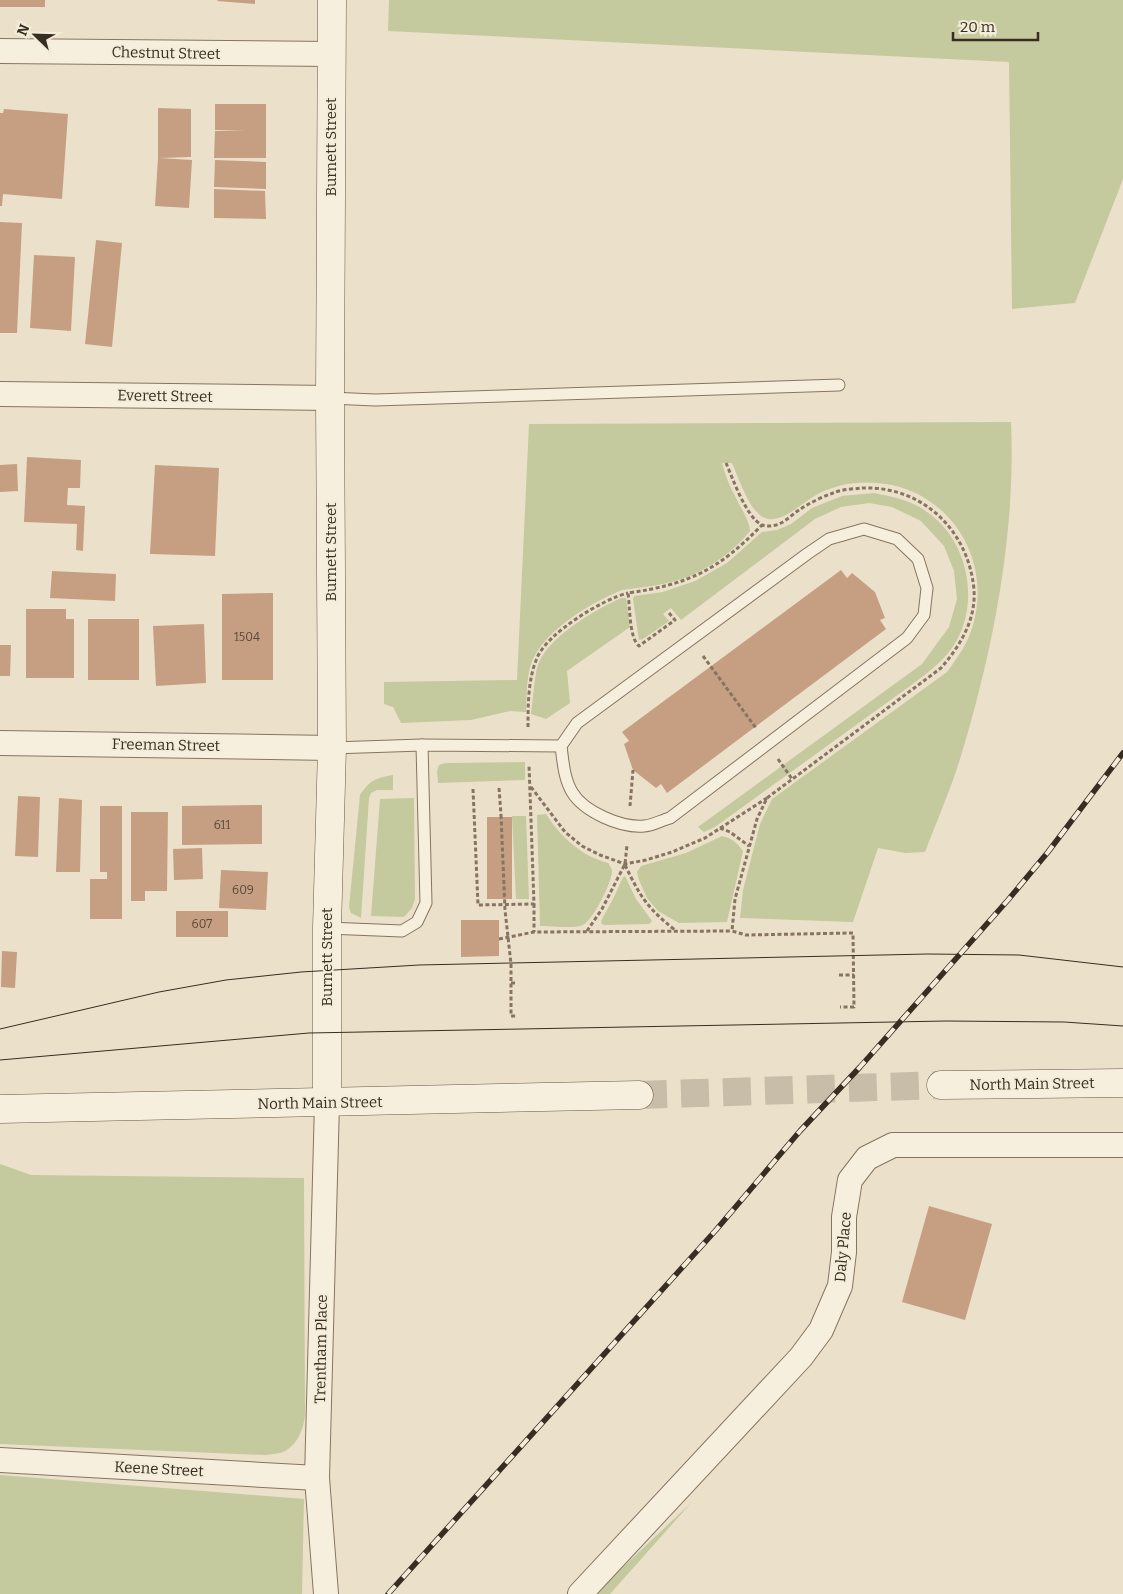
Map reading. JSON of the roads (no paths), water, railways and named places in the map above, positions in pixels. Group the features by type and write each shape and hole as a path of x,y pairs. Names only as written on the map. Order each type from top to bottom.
{"street":[{"name":"Burnett Street","path":"327,1103 327,928 332,748 330,398 332,0"},
{"name":"Chestnut Street","path":"0,51 332,54"},
{"name":"Everett Street","path":"0,394 330,398"},
{"name":"Freeman Street","path":"0,743 332,748"},
{"name":"North Main Street","path":"941,1085 1123,1083"},
{"name":"North Main Street","path":"0,1109 639,1095"},
{"name":"Trentham Place","path":"326,1594 317,1478 327,1103"},
{"name":"Daly Place","path":"580,1594 801,1357 821,1330 840,1286 844,1252 844,1216 850,1180 867,1158 893,1144 1123,1145"},
{"name":"Keene Street","path":"0,1460 317,1478"}],"lane":[{"path":"330,398 375,400 839,385"},
{"path":"864,529 897,539 918,559 927,588 924,615 907,638 670,818 644,826 615,823 592,812 573,793 564,770 561,746 577,723 830,539 864,529"},
{"path":"332,748 422,745 561,746"},
{"path":"327,928 402,931 418,922 426,903 422,745"}],"tunnel":[{"path":"639,1095 941,1085"}],"tram line":[{"path":"0,1029 159,992 226,980 301,972 419,965 928,954 1019,955 1123,967"},
{"path":"0,1060 309,1033 946,1021 1064,1022 1123,1026"}],"railway":[{"path":"388,1594 716,1230 800,1131 860,1067 1008,900 1048,852 1123,753"}]}
